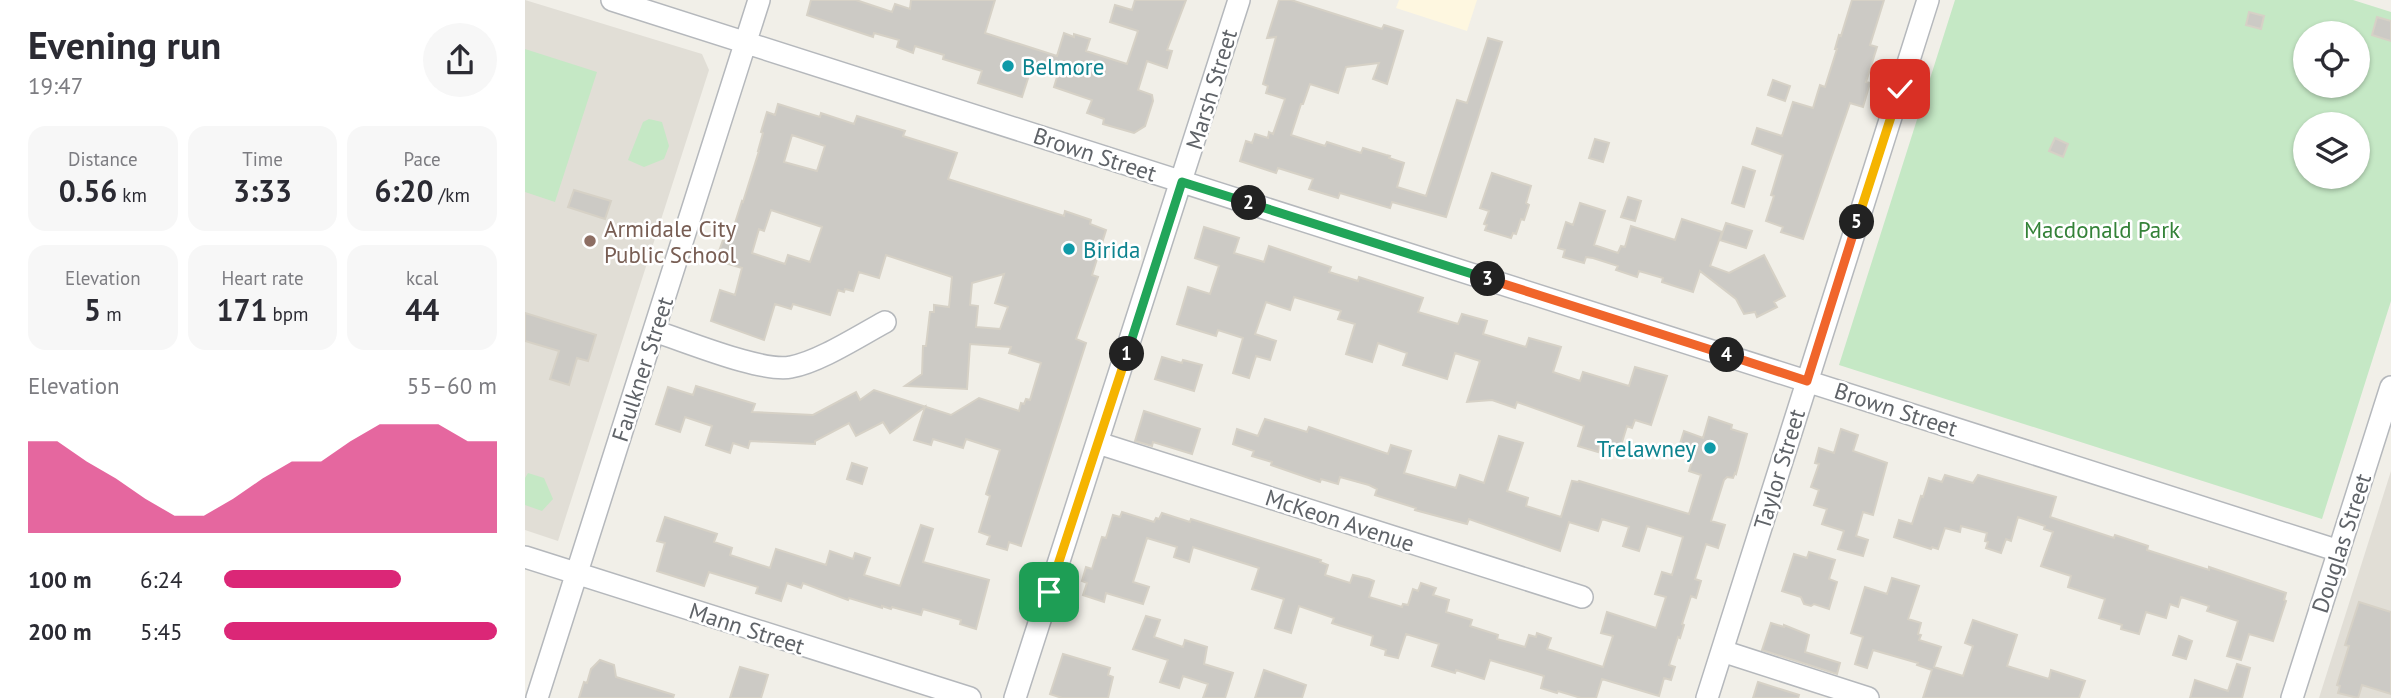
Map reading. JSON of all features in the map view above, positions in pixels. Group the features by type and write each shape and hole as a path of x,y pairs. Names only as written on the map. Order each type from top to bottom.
{"street":[{"name":"Brown Street","path":"612,0 2339,551"},
{"name":"Faulkner Street","path":"537,698 759,0"},
{"name":"Marsh Street","path":"1015,698 1239,0"},
{"name":"Taylor Street","path":"1707,698 1928,0"},
{"path":"655,331 767,368 790,368 885,323"},
{"name":"Douglas Street","path":"2292,698 2391,387"},
{"name":"McKeon Avenue","path":"1098,443 1581,597"},
{"name":"Mann Street","path":"525,557 969,698"},
{"path":"1722,651 1868,698"}],"shaded area":[{"name":"Armidale City Public School","path":"525,0 702,54 709,70 558,541 525,530"},
{"path":"1399,0 1477,0 1467,31 1396,8"},
{"path":"2391,471 2391,698 2319,698"}],"green space":[{"name":"Macdonald Park","path":"1955,0 2353,0 2391,12 2391,301 2322,519 1839,365"},
{"path":"525,49 597,72 555,202 525,192"},
{"path":"649,119 662,122 669,146 664,159 644,167 628,160 643,122"},
{"path":"528,473 544,478 553,499 542,511 525,505 525,478"}],"building":[{"path":"811,0 856,0 892,12 895,4 910,9 911,0 995,0 985,33 1057,56 1064,33 1074,37 1074,34 1090,39 1086,51 1127,64 1138,31 1110,22 1115,5 1132,10 1135,0 1186,0 1167,50 1172,51 1167,68 1147,61 1138,90 1152,95 1153,101 1145,126 1134,133 1103,124 1104,119 1087,113 1092,100 1054,87 1057,77 1031,69 1022,97 978,83 982,71 943,59 944,55 915,46 913,53 897,47 899,40 874,33 873,37 807,15"},
{"path":"1279,0 1291,0 1382,29 1384,25 1403,31 1387,84 1373,79 1379,63 1346,67 1338,93 1310,84 1291,135 1325,146 1327,142 1361,153 1363,148 1390,156 1389,158 1404,163 1397,187 1426,196 1457,100 1467,103 1488,38 1502,42 1446,217 1392,202 1390,208 1340,193 1338,198 1309,189 1313,179 1278,168 1276,173 1240,161 1246,141 1252,143 1255,134 1268,138 1269,132 1273,134 1285,99 1266,93 1268,86 1263,84 1276,37 1267,38"},
{"path":"1852,0 1884,0 1870,45 1877,47 1866,82 1870,83 1863,107 1850,103 1803,239 1781,232 1783,227 1766,221 1783,155 1752,144 1757,128 1782,136 1793,102 1813,108 1820,85 1825,87"},
{"path":"2249,12 2264,16 2261,29 2246,25"},
{"path":"2377,17 2391,21 2391,41 2372,35"},
{"path":"1773,80 1790,86 1785,101 1768,95"},
{"path":"778,104 820,117 821,113 854,124 857,116 905,131 903,136 957,153 948,179 1064,216 1065,211 1091,220 1090,224 1106,230 1092,275 1098,277 1076,339 1086,343 1021,546 1009,542 1007,550 987,544 990,536 979,532 990,496 986,494 1000,450 966,439 963,448 933,439 931,445 914,440 925,407 890,433 883,422 856,436 849,423 815,441 815,444 750,441 748,448 733,443 730,453 706,445 712,426 685,417 680,432 656,424 668,387 693,395 696,386 755,404 752,412 813,415 856,392 860,400 874,390 951,415 979,398 1019,411 1021,403 1024,404 1026,399 1030,400 1041,363 1009,353 1011,347 970,344 967,389 905,386 922,374 923,346 926,346 930,312 934,312 934,305 949,307 952,277 886,255 879,278 859,272 853,291 838,290 830,315 793,304 791,309 775,304 764,340 711,321 720,290 735,295 742,268 725,263 725,259 717,257 723,240 729,242 743,202 759,151 767,112 775,115","holes":["792,135 825,146 817,171 784,162","771,210 822,227 810,262 788,255 785,264 752,253 759,229 764,231","1004,274 995,303 1008,307 1000,329 976,327 978,306 970,305 972,283"]},
{"path":"2055,138 2068,144 2063,157 2049,151"},
{"path":"1595,139 1609,143 1603,162 1589,158"},
{"path":"1743,167 1755,171 1744,207 1732,203"},
{"path":"1492,173 1531,186 1524,220 1521,219 1516,234 1513,233 1511,238 1485,230 1487,225 1484,224 1489,211 1480,208"},
{"path":"574,190 611,201 605,219 568,207"},
{"path":"1628,197 1641,201 1635,221 1621,217"},
{"path":"1580,203 1605,211 1594,245 1618,253 1621,246 1625,247 1631,226 1675,240 1682,219 1722,232 1710,266 1729,273 1764,255 1785,296 1774,302 1777,307 1757,317 1755,312 1744,314 1736,299 1700,271 1693,292 1662,282 1663,278 1639,271 1637,277 1616,270 1618,266 1593,258 1586,257 1584,263 1563,257 1565,250 1558,248 1566,222 1573,225"},
{"path":"1726,223 1752,231 1746,248 1720,240"},
{"path":"1204,227 1239,238 1234,253 1264,262 1269,246 1331,267 1329,272 1358,281 1359,277 1423,298 1418,312 1458,324 1462,314 1487,321 1483,334 1526,347 1529,338 1561,347 1553,372 1580,381 1583,372 1629,386 1635,367 1667,376 1651,425 1635,420 1632,428 1627,426 1619,452 1600,446 1598,452 1578,446 1584,426 1517,402 1515,408 1492,400 1467,402 1480,361 1455,353 1447,379 1403,365 1407,353 1378,343 1372,362 1346,354 1355,324 1338,319 1341,311 1294,297 1290,310 1266,302 1255,334 1276,341 1270,360 1256,356 1249,378 1233,373 1243,338 1218,330 1216,336 1177,324 1188,287 1210,294 1219,266 1195,258"},
{"path":"525,313 596,335 588,361 577,358 569,385 550,379 559,351 525,341"},
{"path":"1162,357 1202,365 1194,391 1155,379"},
{"path":"1144,411 1200,429 1192,454 1153,442 1152,446 1135,441"},
{"path":"1709,417 1747,434 1736,474 1733,478 1727,477 1724,480 1711,521 1725,525 1718,548 1706,544 1695,579 1701,581 1696,598 1691,596 1680,638 1678,637 1669,665 1675,667 1671,680 1664,678 1659,696 1602,679 1596,698 1581,698 1558,691 1557,693 1541,688 1544,676 1490,660 1484,679 1456,670 1455,673 1432,666 1439,644 1406,634 1398,658 1385,655 1386,650 1371,645 1373,636 1332,623 1334,618 1299,606 1291,633 1275,628 1284,599 1252,589 1259,568 1193,547 1189,562 1174,557 1177,547 1147,538 1133,582 1149,587 1143,604 1106,593 1104,602 1083,595 1087,583 1082,581 1086,567 1092,569 1102,537 1106,538 1113,515 1120,517 1122,512 1154,522 1162,513 1190,522 1191,519 1321,560 1320,562 1328,565 1325,575 1350,583 1353,575 1374,581 1369,597 1402,607 1403,604 1408,605 1413,589 1418,591 1421,583 1436,588 1433,595 1449,600 1446,612 1472,620 1470,626 1498,635 1497,639 1525,647 1529,635 1536,637 1537,633 1551,638 1547,649 1603,667 1613,636 1601,633 1607,612 1656,628 1666,597 1655,594 1662,572 1672,575 1683,537 1647,526 1639,551 1623,546 1629,527 1602,519 1598,531 1569,522 1560,551 1469,519 1467,524 1415,510 1416,508 1375,495 1377,489 1369,485 1340,477 1338,484 1321,479 1320,482 1271,465 1272,462 1252,456 1254,451 1233,444 1237,429 1258,436 1265,419 1307,432 1309,427 1388,454 1391,445 1411,451 1404,473 1456,488 1460,475 1484,483 1499,436 1523,443 1507,491 1528,498 1526,506 1561,517 1572,481 1579,481 1689,514 1701,475 1689,471 1694,455 1678,450 1684,431 1703,438"},
{"path":"1841,429 1858,435 1853,451 1887,463 1873,515 1863,512 1856,536 1868,540 1863,556 1838,549 1844,531 1822,524 1827,509 1814,505 1819,490 1811,487 1819,464 1815,463 1819,448 1834,453"},
{"path":"852,463 867,468 862,484 847,479"},
{"path":"1945,475 1973,483 1978,475 2056,497 2050,517 2114,538 2115,535 2148,546 2147,550 2286,593 2273,641 2249,634 2241,660 2227,656 2238,621 2207,611 2209,606 2181,597 2178,607 2170,604 2166,618 2146,612 2139,634 2121,629 2122,625 2099,618 2105,599 2068,587 2071,576 2041,566 2053,532 2044,529 2045,526 2018,517 2011,541 2006,539 2001,553 1986,548 1987,533 1961,526 1960,532 1945,528 1938,549 1894,537 1899,520 1912,524 1929,478 1942,482"},
{"path":"665,517 717,534 714,542 732,548 730,555 770,568 776,549 826,565 830,551 853,559 855,553 870,558 864,575 900,586 921,525 933,529 923,562 989,580 976,629 960,624 961,620 923,609 921,615 892,607 882,608 849,598 848,600 803,583 801,588 787,583 781,601 756,593 758,587 709,572 704,586 657,571 665,543 657,541"},
{"path":"1809,552 1835,560 1829,579 1837,582 1829,609 1804,604 1801,597 1782,591 1794,554 1807,558"},
{"path":"1892,578 1919,586 1908,619 1921,623 1919,640 1941,647 1934,667 1963,676 1973,646 1965,643 1973,620 2017,635 2007,666 2049,679 2051,670 2085,681 2079,698 1923,698 1932,670 1917,665 1918,663 1873,650 1867,668 1855,664 1863,637 1851,633 1865,587 1887,594"},
{"path":"2359,602 2391,612 2391,694 2362,685 2358,698 2338,693 2340,686 2337,685 2349,646 2345,645"},
{"path":"1146,616 1160,620 1154,637 1183,647 1185,640 1207,647 1204,664 1233,673 1225,698 1203,698 1208,684 1183,676 1179,688 1160,682 1168,660 1133,649"},
{"path":"1771,623 1809,635 1805,652 1840,663 1837,674 1762,650"},
{"path":"2179,636 2192,641 2186,659 2173,655"},
{"path":"1063,654 1110,668 1108,675 1113,677 1108,698 1062,698 1050,694"},
{"path":"600,660 614,665 616,677 674,695 673,698 579,698 591,669"},
{"path":"2237,664 2250,668 2242,698 2190,698 2195,680 2228,691"},
{"path":"740,667 768,675 761,698 730,698"},
{"path":"1264,670 1306,685 1302,698 1255,698"},
{"path":"1758,682 1799,695 1798,698 1753,698"}],"place":[{"name":"Belmore","path":"1008,66"},
{"name":"Armidale City Public School","path":"590,241"},
{"name":"Birida","path":"1069,249"},
{"name":"Trelawney","path":"1710,448"}],"route":[{"path":"1049,592 1182,182 1807,381 1900,89"}]}
